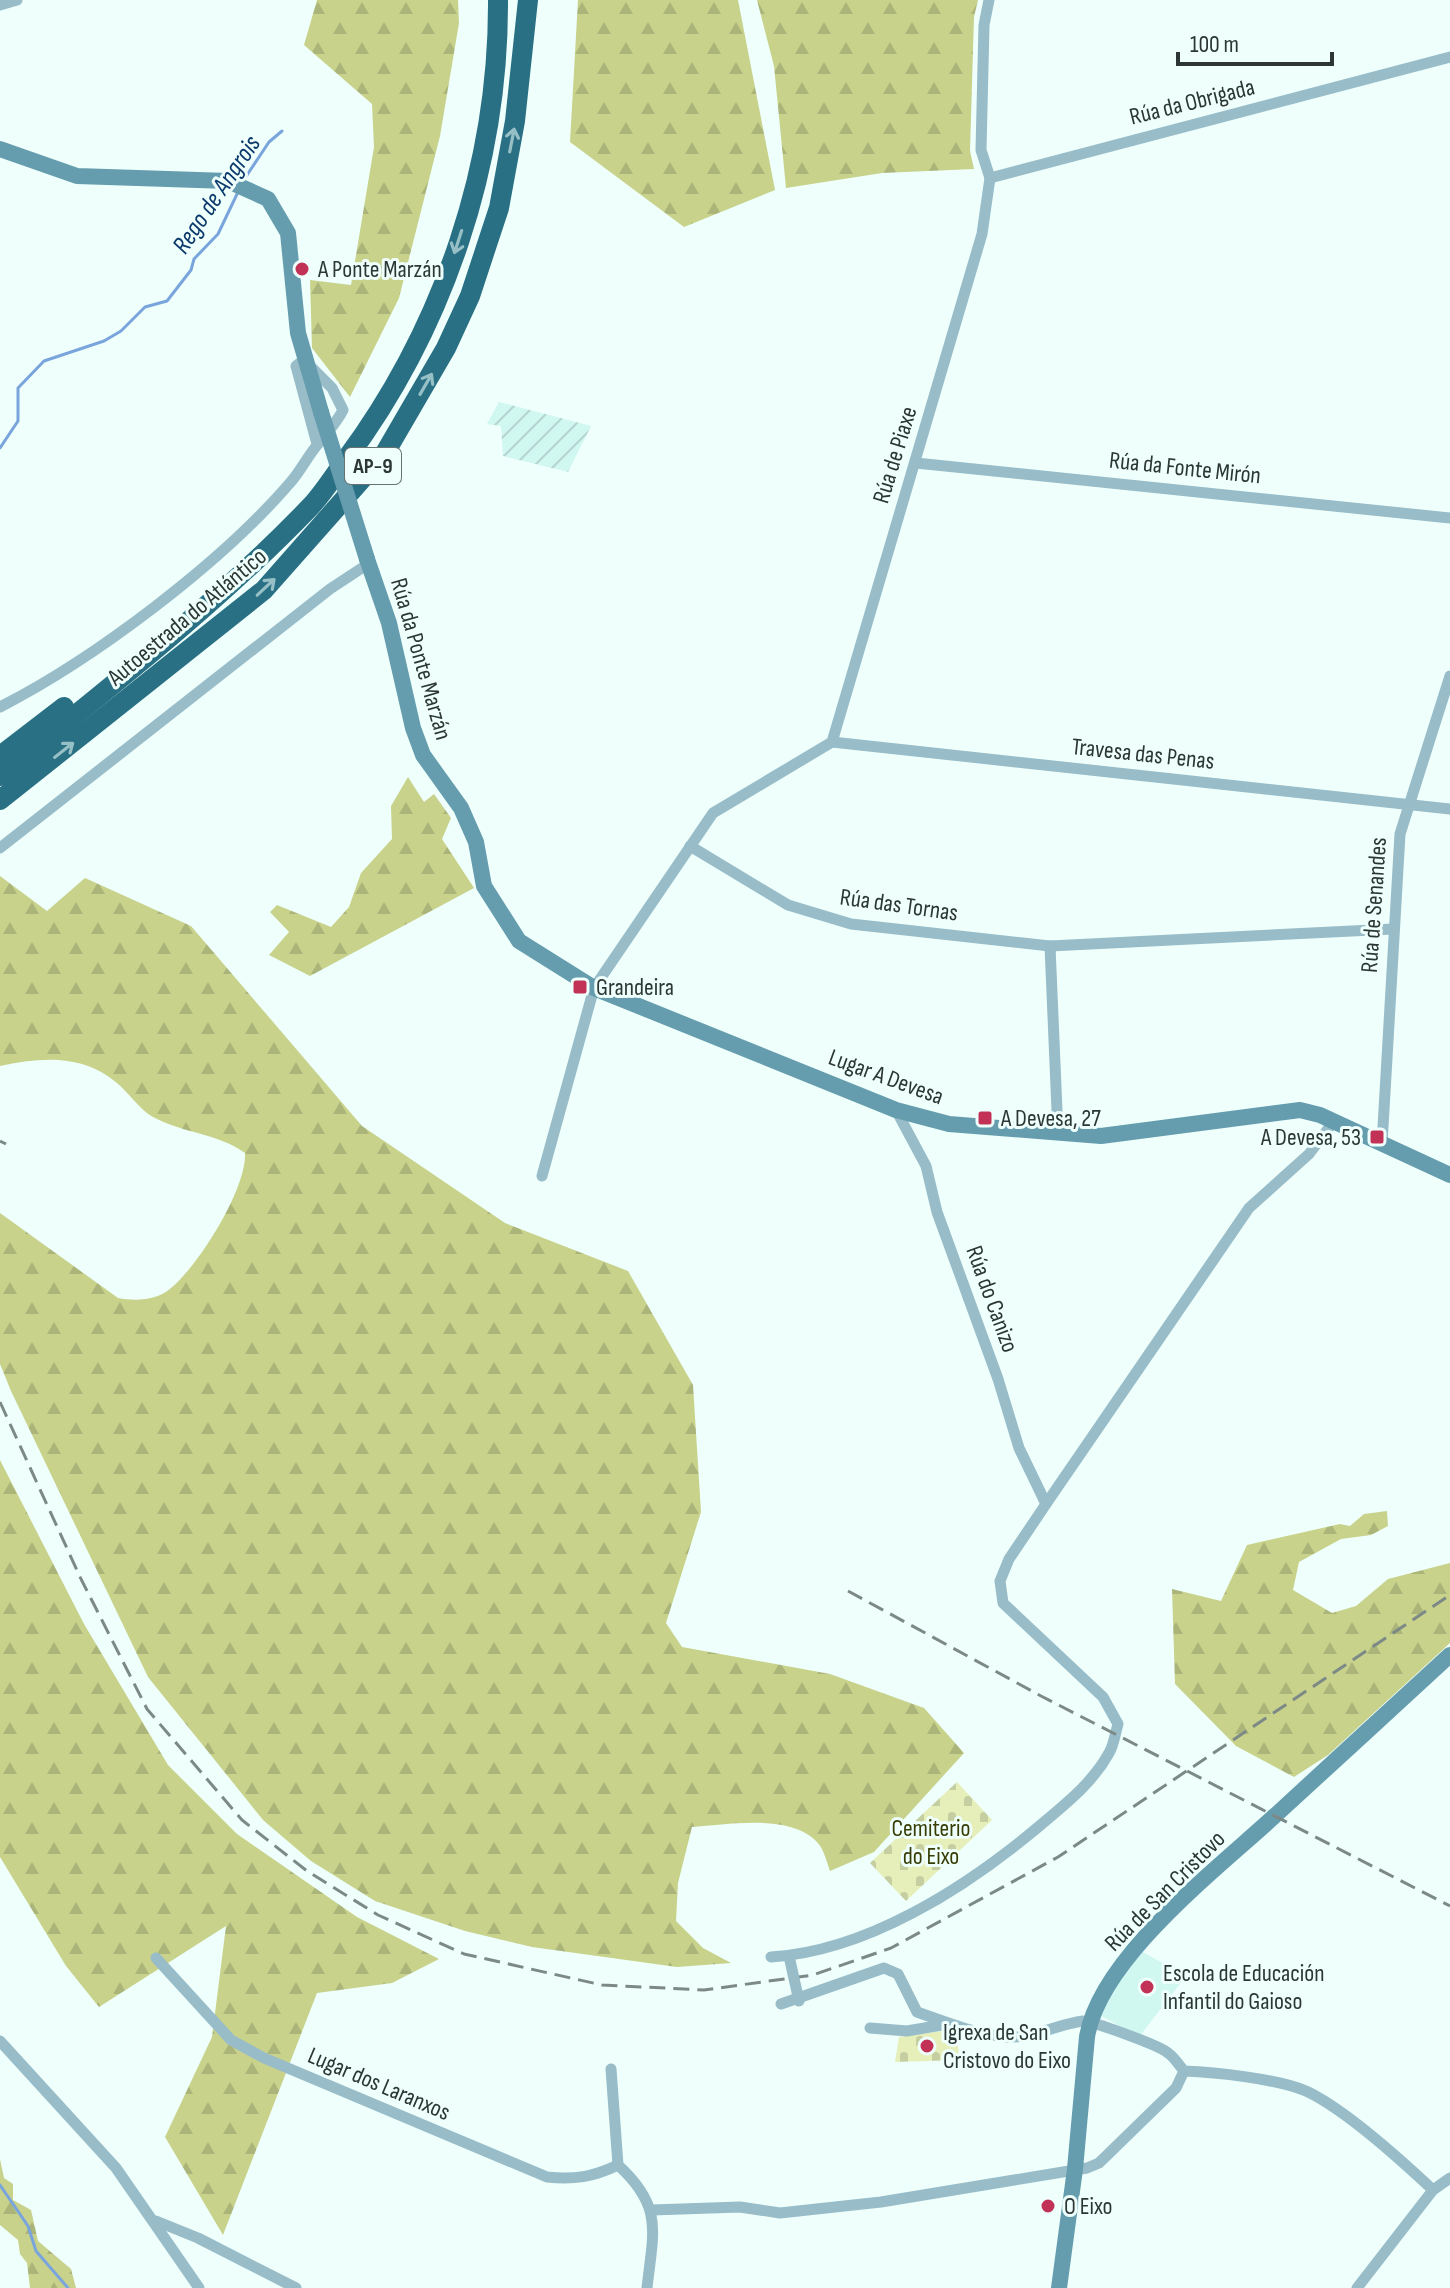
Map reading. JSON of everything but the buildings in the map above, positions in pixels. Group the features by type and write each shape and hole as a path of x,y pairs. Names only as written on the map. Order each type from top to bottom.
{"highway":[{"name":"Autoestrada do Atlántico","path":"0,776 191,618 312,504 372,424 420,342 445,284 472,201 489,114 498,0"},
{"name":"Autoestrada do Atlántico","path":"1,799 264,590 298,556 385,453 446,348 470,296 499,208 515,121 528,0"},
{"path":"0,756 151,640 191,618"}],"street":[{"path":"0,5 17,0"},
{"name":"Rúa de Piaxe","path":"832,742 982,234 990,178 981,150 984,25 989,0"},
{"name":"Rúa da Obrigada","path":"990,178 1450,57"},
{"name":"Rúa da Ponte Marzán","path":"0,149 77,176 228,181 257,191 279,212 290,240 304,360 389,623 413,728 423,755 461,808 476,842 484,886 519,941 594,988"},
{"path":"0,707 40,686 148,610 217,554 289,484 317,444 336,424 343,410 332,388 304,360"},
{"name":"Rúa da Ponte Marzán","path":"304,360 296,366 317,444"},
{"name":"Rúa da Fonte Mirón","path":"916,463 1450,518"},
{"path":"0,848 368,562"},
{"name":"Rúa de Senandes","path":"1382,1144 1398,848 1408,804 1450,676"},
{"path":"542,1176 594,988 713,813 832,742"},
{"name":"Travesa das Penas","path":"832,742 1450,809"},
{"name":"Rúa das Tornas","path":"690,846 788,905 851,924 1050,946 1393,929"},
{"path":"1050,946 1058,1134"},
{"name":"Lugar A Devesa","path":"594,988 896,1110 949,1124 1058,1134 1127,1135 1281,1110 1310,1112 1450,1175"},
{"name":"Rúa do Canizo","path":"896,1110 926,1166 937,1212 998,1379 1019,1448 1046,1504"},
{"path":"771,1957 789,1956 857,1936 961,1887 1068,1802 1094,1776 1111,1750 1118,1724 1103,1697 1003,1603 1000,1581 1004,1570 1249,1208 1309,1154 1334,1121"},
{"name":"Rúa de San Cristovo","path":"1059,2288 1075,2169 1089,2021 1117,1973 1186,1897 1450,1655"},
{"path":"789,1956 799,2001"},
{"name":"Lugar dos Laranxos","path":"156,1958 231,2040 264,2058 547,2177 572,2180 599,2174 618,2165"},
{"path":"781,2004 799,2001 826,1986 884,1968 898,1974 917,2012 948,2024 1006,2037 1041,2033 1089,2021 1134,2040 1145,2039 1169,2053 1184,2071 1217,2073 1305,2091 1351,2122 1433,2190"},
{"path":"870,2028 907,2031 948,2024"},
{"path":"0,2041 116,2168 199,2288"},
{"path":"611,2069 618,2165 634,2180 652,2210 647,2288"},
{"path":"652,2210 740,2207 780,2213 881,2202 1099,2163 1176,2088 1184,2071"},
{"path":"1357,2288 1433,2190 1450,2178"},
{"path":"155,2221 198,2238 296,2288"}],"shaded area":[{"path":"499,402 591,426 568,472 503,456 501,426 487,424"},
{"name":"Escola de Educación Infantil do Gaioso","path":"1141,1951 1186,1976 1139,2037 1098,2014"}],"green space":[{"path":"317,0 458,0 459,23 440,136 399,298 350,397 312,348 310,280 351,285 374,147 372,104 304,45"},
{"path":"578,0 738,0 775,190 684,227 570,142"},
{"path":"757,0 978,0 974,17 970,151 974,169 882,173 786,188 774,66"},
{"path":"408,777 424,802 434,794 451,818 442,839 474,888 310,976 269,955 289,932 270,912 277,905 331,927 349,907 361,873 392,839 391,806"},
{"path":"0,876 47,911 85,878 191,926 362,1126 505,1223 628,1271 693,1385 701,1512 666,1623 682,1647 830,1674 924,1708 964,1753 874,1852 830,1871 817,1842 791,1827 740,1823 692,1827 678,1883 676,1921 703,1948 731,1963 677,1967 532,1947 465,1931 375,1901 311,1861 263,1820 148,1677 0,1364 0,1213 118,1298 153,1298 182,1277 207,1244 238,1186 245,1153 223,1141 153,1117 117,1083 90,1067 61,1060 0,1066"},
{"path":"0,1460 84,1624 168,1765 237,1834 357,1917 439,1959 392,1983 317,1993 223,2235 165,2137 212,2037 226,1926 99,2007 66,1966 0,1857"},
{"path":"1387,1511 1388,1526 1371,1535 1341,1539 1299,1562 1293,1590 1332,1613 1356,1606 1388,1579 1450,1563 1450,1643 1328,1755 1294,1777 1236,1746 1175,1684 1172,1589 1221,1601 1247,1545 1340,1524 1350,1526 1364,1514"},
{"name":"Cemiterio do Eixo","path":"957,1782 992,1820 906,1901 870,1863"},
{"path":"957,2029 959,2060 895,2062 899,2037"},
{"path":"0,2159 4,2178 13,2184 13,2200 31,2210 38,2241 71,2269 76,2288 30,2288 27,2263 20,2254 18,2240 0,2225"}],"waterway":[{"name":"Rego de Angrois","path":"243,181 269,142 282,131"},
{"path":"0,448 18,421 18,388 44,361 104,341 121,331 145,307 167,301 191,270 194,259 218,234 238,192"},
{"path":"0,2185 28,2226 36,2251 68,2288"}],"railway":[{"path":"0,1141 6,1144"},
{"path":"0,1402 81,1579 147,1709 242,1820 307,1871 378,1915 464,1954 602,1985 704,1990 813,1975 891,1948 1058,1857 1450,1595"},
{"path":"848,1591 1041,1696 1450,1906"}],"place":[{"name":"A Ponte Marzán","path":"302,269"},
{"name":"Grandeira","path":"580,987"},
{"name":"A Devesa, 27","path":"985,1118"},
{"name":"A Devesa, 53","path":"1377,1137"},
{"name":"Escola de Educación Infantil do Gaioso","path":"1147,1987"},
{"name":"Igrexa de San Cristovo do Eixo","path":"927,2046"},
{"name":"O Eixo","path":"1048,2206"}]}
